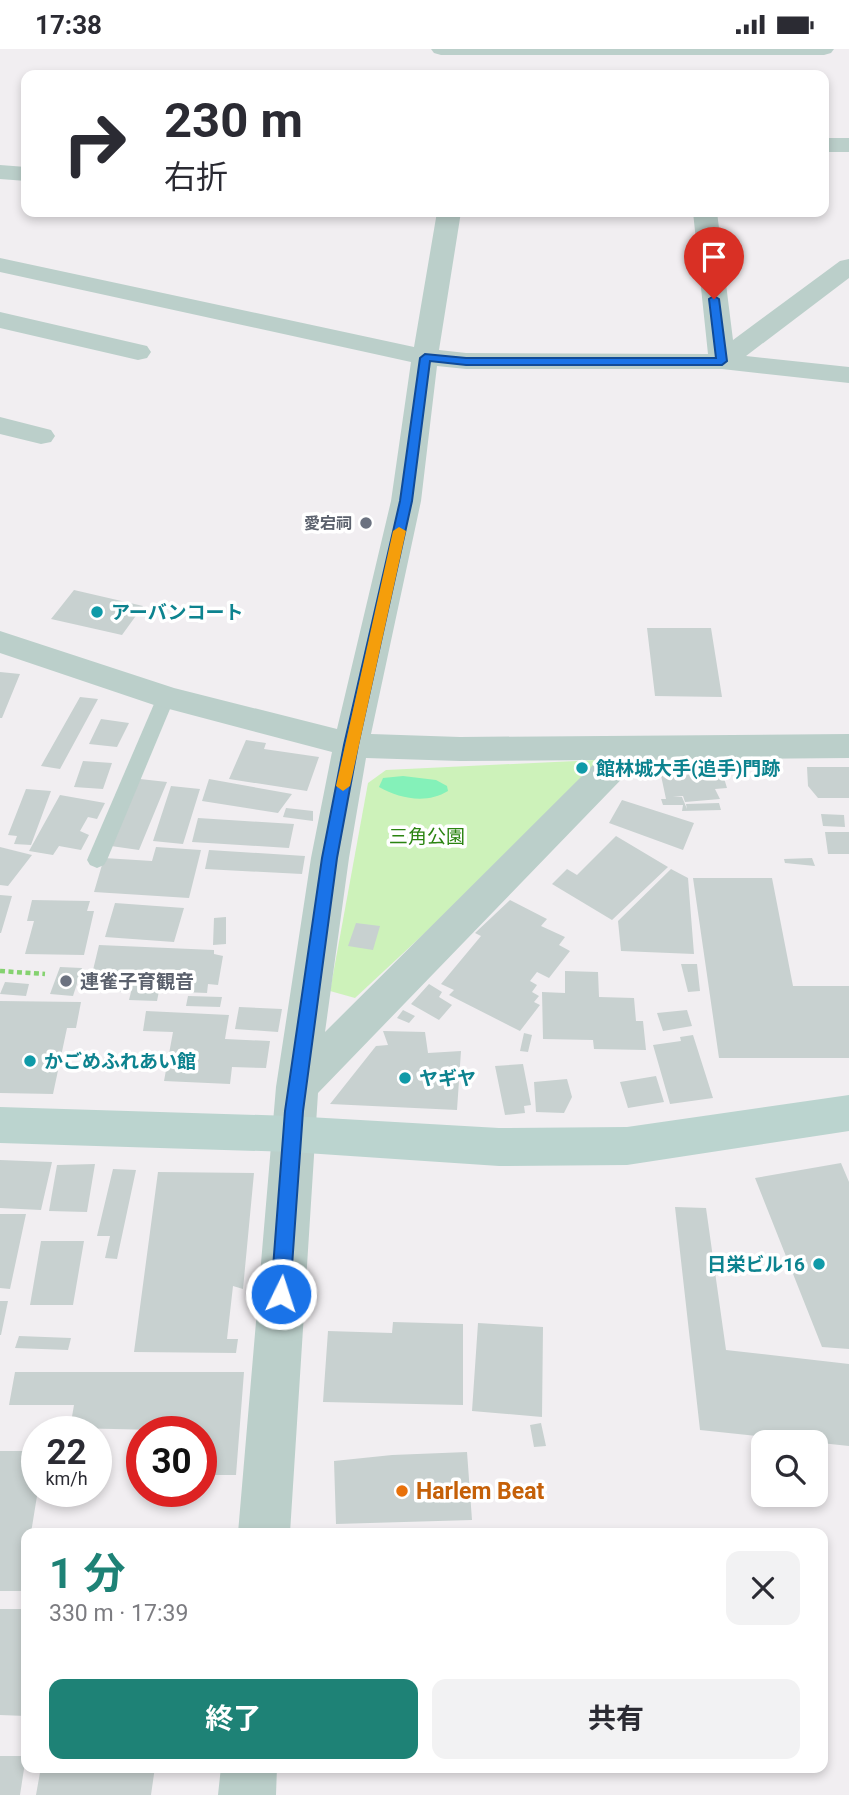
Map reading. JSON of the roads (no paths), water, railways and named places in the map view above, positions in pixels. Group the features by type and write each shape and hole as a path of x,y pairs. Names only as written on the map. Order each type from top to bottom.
{"street":[{"path":"434,53 824,49"},
{"path":"829,145 849,145"},
{"path":"0,172 21,174"},
{"path":"264,1528 291,1134 297,1087 330,858 351,745 406,501 425,358 448,217"},
{"path":"706,217 722,361"},
{"path":"722,361 849,267"},
{"path":"6,273 425,358 466,361 722,361 849,375"},
{"path":"0,320 138,352"},
{"path":"0,425 41,436"},
{"path":"0,642 166,697 351,745 460,749 849,746"},
{"path":"297,1087 631,748"},
{"path":"0,1125 291,1134 499,1147 626,1146 849,1113"},
{"path":"247,1795 249,1773"}],"lane":[{"path":"97,860 166,697"}],"place":[{"name":"愛宕祠","path":"366,523"},
{"name":"アーバンコート","path":"97,612"},
{"name":"館林城大手(追手)門跡","path":"582,768"},
{"name":"連雀子育観音","path":"66,981"},
{"name":"かごめふれあい館","path":"30,1061"},
{"name":"ヤギヤ","path":"405,1078"},
{"name":"日栄ビル16","path":"819,1264"},
{"name":"Harlem Beat","path":"402,1491"}],"park label":[{"name":"三角公園","path":"427,836"}]}
